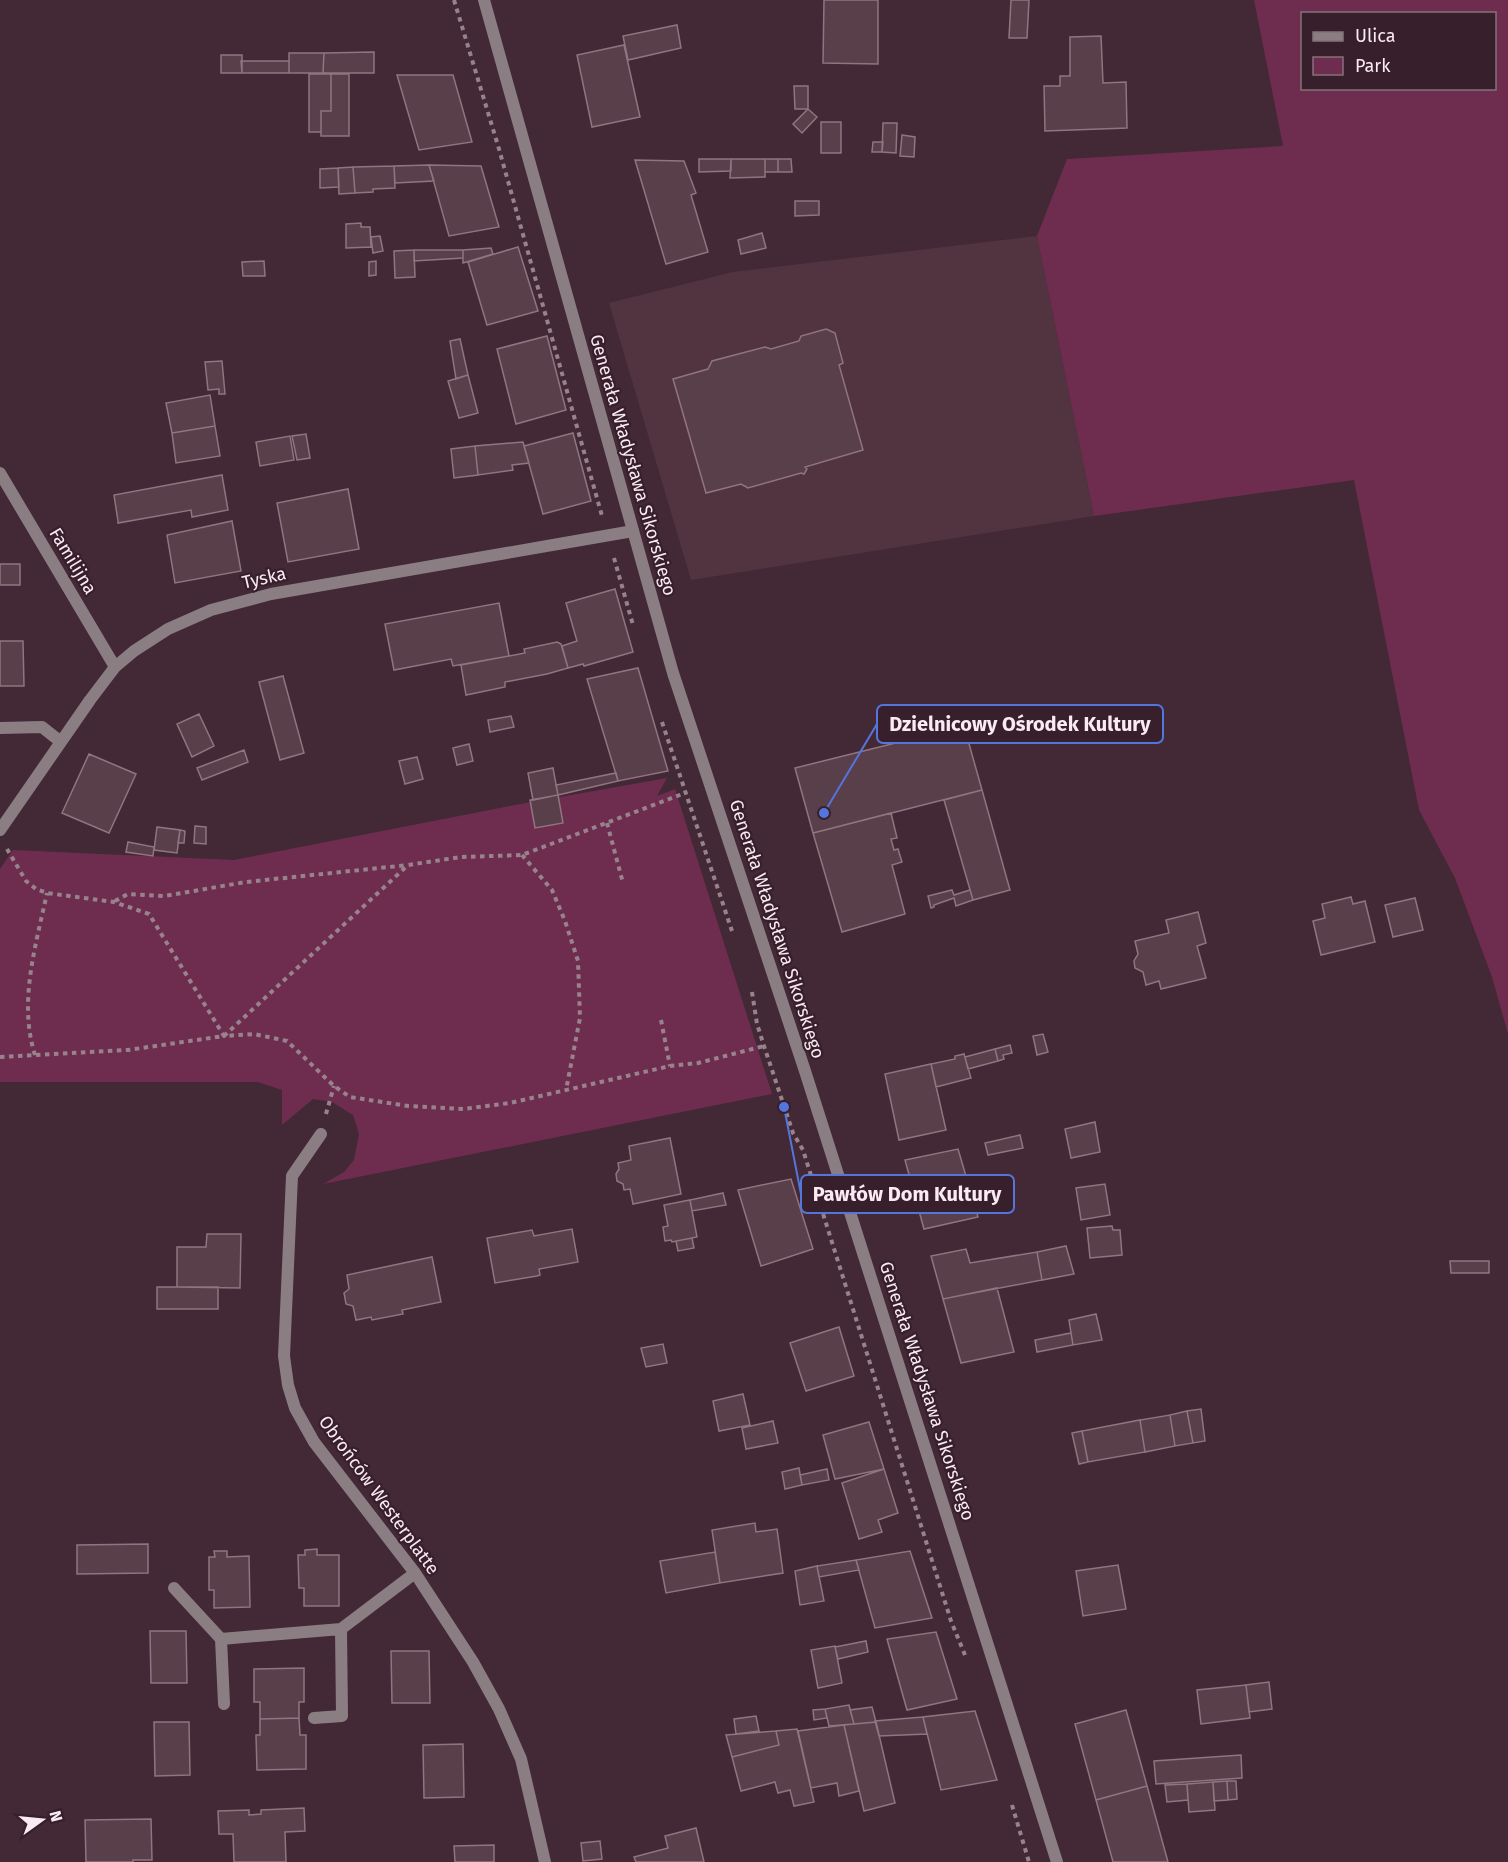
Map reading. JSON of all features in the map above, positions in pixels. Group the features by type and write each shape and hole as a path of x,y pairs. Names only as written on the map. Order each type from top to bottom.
{"street":[{"name":"Generała Władysława Sikorskiego","path":"484,0 673,673 801,1059 1057,1862"},
{"name":"Familijna","path":"0,473 116,667"},
{"name":"Tyska","path":"0,830 116,667 134,651 168,629 211,610 271,594 633,531"},
{"path":"0,728 42,727 61,742"},
{"name":"Obrońców Westerplatte","path":"321,1134 292,1176 285,1356 288,1385 295,1408 314,1442 415,1573 473,1662 500,1709 521,1759 545,1862"},
{"path":"221,1639 341,1629 415,1573"},
{"path":"174,1588 221,1639 224,1704"},
{"path":"314,1718 342,1716 341,1629"}],"path":[{"path":"114,902 128,894 165,896 246,882 408,865 461,857 522,855 685,794"},
{"path":"607,823 623,883"},
{"path":"5,847 26,881 36,889 114,902 149,914 224,1036"},
{"path":"522,855 552,890 578,961 580,1018 566,1090"},
{"path":"224,1036 408,865"},
{"path":"35,1055 30,1039 29,990 31,969 47,892"},
{"path":"661,1020 670,1066"},
{"path":"760,1033 793,1133 803,1150 951,1621 967,1662"},
{"path":"0,1057 128,1050 254,1034 287,1041 334,1086 350,1097 408,1106 462,1109 510,1103 670,1066 698,1063 764,1046"},
{"path":"1010,1799 1029,1862"}],"shaded area":[{"path":"1037,236 1094,516 691,580 609,303 733,272"}],"green space":[{"path":"1254,0 1508,0 1508,1034 1492,977 1455,878 1419,810 1354,480 1094,516 1037,236 1067,159 1283,146"},
{"path":"667,778 657,796 675,789 772,1094 323,1184 344,1172 354,1160 359,1134 353,1115 332,1102 313,1099 282,1125 282,1090 258,1082 0,1082 0,869 13,850 234,860"}],"building":[{"path":"824,0 878,0 878,64 823,63"},
{"path":"1011,0 1029,0 1027,38 1009,38"},
{"path":"677,25 681,48 628,60 623,36"},
{"path":"1101,36 1103,83 1126,82 1127,128 1045,131 1044,86 1060,86 1060,76 1070,76 1070,37"},
{"path":"624,45 640,117 592,127 577,55"},
{"path":"374,52 374,73 323,73 324,53"},
{"path":"289,53 324,53 323,73 289,73"},
{"path":"221,55 242,55 242,73 221,73"},
{"path":"241,61 289,61 289,73 242,73"},
{"path":"309,74 331,74 331,111 321,111 321,132 309,132"},
{"path":"331,74 349,74 349,136 321,136 321,111 331,111"},
{"path":"397,75 453,75 472,142 419,150"},
{"path":"794,86 808,86 808,109 795,109"},
{"path":"808,109 817,117 802,133 793,124"},
{"path":"821,122 841,122 841,153 821,153"},
{"path":"883,123 897,123 896,153 882,152"},
{"path":"902,135 915,137 914,157 900,156"},
{"path":"873,142 883,142 882,152 872,152"},
{"path":"699,159 731,159 731,171 699,172"},
{"path":"731,159 765,159 765,177 730,178"},
{"path":"765,159 778,159 778,172 765,172"},
{"path":"778,159 791,159 792,172 778,172"},
{"path":"635,160 684,161 696,193 691,195 708,252 666,264"},
{"path":"429,165 481,166 499,227 449,236"},
{"path":"429,165 434,181 395,183 394,166"},
{"path":"394,166 395,188 355,193 353,167"},
{"path":"353,167 355,193 339,194 338,168"},
{"path":"338,168 339,187 320,188 320,169"},
{"path":"795,201 819,201 819,215 795,216"},
{"path":"361,223 361,227 370,227 371,247 346,248 346,224"},
{"path":"762,233 766,248 741,254 738,240"},
{"path":"380,236 383,251 373,253 371,237"},
{"path":"518,247 538,311 487,325 468,262"},
{"path":"491,248 493,254 463,263 463,250"},
{"path":"414,250 463,250 463,258 414,261"},
{"path":"414,250 415,277 395,278 394,251"},
{"path":"264,261 265,276 243,276 242,262"},
{"path":"376,261 376,275 369,276 369,262"},
{"path":"826,329 835,333 843,363 839,365 863,450 805,467 807,469 804,474 748,488 741,484 706,493 673,379 708,369 712,361 765,347 771,349 799,341 801,336"},
{"path":"547,336 566,410 516,424 497,349"},
{"path":"460,339 468,375 456,379 450,341"},
{"path":"222,361 225,394 219,394 219,389 208,390 205,362"},
{"path":"468,375 478,413 459,418 448,381"},
{"path":"210,395 215,426 172,433 166,403"},
{"path":"215,426 220,456 176,463 172,433"},
{"path":"573,433 591,501 543,514 524,446"},
{"path":"306,434 310,458 297,460 292,436"},
{"path":"290,436 294,460 260,466 256,442"},
{"path":"523,442 529,463 512,465 513,470 478,475 475,446"},
{"path":"475,446 478,475 454,478 451,449"},
{"path":"222,475 228,510 192,517 191,510 118,523 114,495"},
{"path":"348,489 359,549 288,562 277,503"},
{"path":"232,521 241,571 175,583 167,535"},
{"path":"0,564 20,564 20,585 0,585"},
{"path":"615,589 633,652 584,666 583,664 568,668 562,646 577,641 566,603"},
{"path":"499,603 509,656 453,666 451,659 394,670 385,624"},
{"path":"0,641 23,641 24,686 0,686"},
{"path":"557,642 561,644 568,668 505,682 505,687 466,695 461,665 525,653 524,649"},
{"path":"638,668 668,771 618,781 587,679"},
{"path":"283,676 304,753 280,760 259,682"},
{"path":"199,714 214,746 192,757 177,724"},
{"path":"511,716 514,727 490,732 488,720"},
{"path":"964,726 982,790 813,833 795,768"},
{"path":"469,744 473,761 457,765 453,748"},
{"path":"244,750 248,762 202,780 197,768"},
{"path":"89,754 136,774 109,833 62,813"},
{"path":"417,757 423,779 405,784 399,761"},
{"path":"553,768 558,795 533,800 528,773"},
{"path":"616,773 618,781 558,795 556,785"},
{"path":"982,790 1010,890 973,900 944,800"},
{"path":"558,795 563,823 535,828 530,800"},
{"path":"891,813 897,838 891,839 894,850 898,849 902,862 892,865 905,914 842,932 813,833"},
{"path":"195,826 206,827 206,844 194,843"},
{"path":"157,827 180,830 177,853 154,850"},
{"path":"180,830 185,831 184,843 178,843"},
{"path":"128,842 154,847 153,856 126,852"},
{"path":"952,890 954,895 970,890 973,900 956,906 954,898 931,908 928,896"},
{"path":"1351,897 1353,904 1365,901 1375,942 1321,955 1313,921 1325,918 1322,904"},
{"path":"1415,898 1423,930 1393,937 1385,905"},
{"path":"1198,912 1206,943 1197,946 1206,978 1161,989 1159,981 1146,985 1143,972 1135,968 1134,961 1138,954 1135,941 1169,933 1166,920"},
{"path":"1043,1034 1048,1052 1037,1055 1033,1036"},
{"path":"1010,1045 1012,1053 1003,1055 1004,1059 998,1061 995,1049"},
{"path":"995,1049 998,1061 968,1069 965,1057"},
{"path":"964,1054 971,1078 936,1087 931,1064 955,1059 955,1056"},
{"path":"931,1064 946,1130 899,1140 885,1074"},
{"path":"1095,1122 1100,1152 1071,1158 1065,1129"},
{"path":"1020,1135 1023,1148 988,1155 985,1143"},
{"path":"670,1138 681,1194 633,1204 630,1189 624,1190 623,1184 617,1181 618,1163 631,1160 629,1146"},
{"path":"958,1149 978,1217 924,1229 905,1160"},
{"path":"791,1179 813,1249 761,1266 738,1190"},
{"path":"1105,1184 1110,1215 1081,1220 1076,1188"},
{"path":"723,1193 726,1205 692,1211 690,1200"},
{"path":"690,1200 697,1237 672,1242 671,1240 665,1241 663,1227 668,1226 664,1205"},
{"path":"1112,1226 1113,1230 1120,1230 1122,1255 1090,1258 1087,1228"},
{"path":"572,1229 578,1262 539,1269 540,1275 537,1276 495,1283 487,1238 532,1230 534,1236"},
{"path":"207,1234 241,1234 240,1288 177,1287 177,1247 206,1247"},
{"path":"692,1238 694,1248 678,1251 676,1241"},
{"path":"1066,1246 1074,1274 1042,1280 1037,1252"},
{"path":"966,1249 970,1263 1037,1252 1042,1280 943,1299 931,1256"},
{"path":"432,1257 441,1302 402,1310 403,1314 372,1320 371,1317 356,1320 353,1306 346,1304 344,1293 349,1289 347,1275"},
{"path":"1450,1261 1489,1261 1489,1273 1451,1273"},
{"path":"157,1287 218,1287 218,1309 157,1309"},
{"path":"997,1288 1014,1352 961,1363 943,1299"},
{"path":"1096,1314 1102,1340 1073,1345 1069,1320"},
{"path":"839,1327 854,1376 806,1391 790,1343"},
{"path":"1071,1333 1073,1345 1037,1352 1035,1340"},
{"path":"663,1344 667,1363 646,1367 641,1348"},
{"path":"743,1394 750,1425 719,1431 713,1401"},
{"path":"1201,1409 1205,1441 1193,1443 1187,1411"},
{"path":"1187,1411 1193,1443 1175,1446 1170,1415"},
{"path":"1170,1415 1175,1446 1145,1452 1140,1420"},
{"path":"1140,1420 1145,1452 1088,1462 1082,1431"},
{"path":"773,1421 778,1443 746,1449 742,1428"},
{"path":"869,1422 884,1469 835,1479 823,1435"},
{"path":"1082,1431 1088,1462 1079,1464 1072,1433"},
{"path":"799,1468 802,1485 785,1489 782,1472"},
{"path":"827,1469 829,1480 802,1485 800,1475"},
{"path":"884,1469 898,1513 878,1520 882,1532 859,1539 842,1483"},
{"path":"755,1523 756,1532 777,1529 783,1573 720,1583 712,1530"},
{"path":"148,1544 148,1573 77,1574 77,1545"},
{"path":"317,1549 317,1555 339,1555 339,1606 304,1606 304,1588 299,1588 298,1555 305,1555 305,1550"},
{"path":"214,1551 227,1551 227,1557 249,1556 250,1607 214,1608 214,1590 209,1590 209,1557 215,1557"},
{"path":"910,1551 932,1618 875,1628 856,1560"},
{"path":"715,1552 720,1583 666,1593 660,1561"},
{"path":"856,1560 859,1570 819,1577 817,1566"},
{"path":"1118,1565 1126,1609 1083,1616 1076,1571"},
{"path":"817,1566 824,1601 800,1605 795,1571"},
{"path":"150,1631 186,1631 187,1683 151,1683"},
{"path":"936,1632 957,1699 907,1710 887,1639"},
{"path":"866,1641 868,1652 838,1659 835,1647"},
{"path":"835,1646 842,1683 818,1688 811,1650"},
{"path":"391,1651 429,1651 430,1703 392,1703"},
{"path":"304,1668 304,1702 299,1702 299,1718 260,1719 260,1702 254,1702 254,1669"},
{"path":"1269,1682 1272,1709 1249,1712 1246,1685"},
{"path":"1246,1685 1250,1718 1201,1724 1197,1690"},
{"path":"849,1705 854,1724 829,1726 825,1709"},
{"path":"872,1707 876,1722 854,1724 850,1710"},
{"path":"825,1709 827,1718 814,1720 813,1710"},
{"path":"1126,1710 1147,1786 1096,1800 1075,1724"},
{"path":"975,1711 997,1780 941,1790 923,1717"},
{"path":"756,1716 759,1731 736,1734 734,1719"},
{"path":"923,1717 927,1734 879,1736 875,1721"},
{"path":"299,1718 300,1735 306,1735 306,1769 257,1770 256,1735 260,1735 260,1719"},
{"path":"154,1722 189,1722 190,1775 155,1776"},
{"path":"876,1722 895,1803 864,1811 844,1725"},
{"path":"844,1725 859,1791 839,1796 837,1783 811,1788 798,1731"},
{"path":"797,1729 814,1802 794,1806 790,1790 778,1793 775,1782 741,1791 732,1757 779,1745 776,1731"},
{"path":"776,1731 779,1745 732,1757 726,1735"},
{"path":"463,1744 464,1797 424,1798 423,1745"},
{"path":"1241,1755 1242,1778 1156,1784 1154,1761"},
{"path":"1227,1781 1228,1800 1214,1801 1213,1782"},
{"path":"1227,1781 1236,1781 1237,1799 1228,1800"},
{"path":"1213,1782 1215,1810 1189,1812 1187,1784"},
{"path":"1187,1784 1188,1800 1167,1802 1165,1785"},
{"path":"1147,1786 1168,1862 1113,1862 1096,1800"},
{"path":"304,1808 305,1831 285,1832 286,1862 234,1862 233,1834 219,1834 218,1811 249,1810 249,1815 261,1814 261,1810"},
{"path":"151,1819 152,1860 86,1862 85,1820"},
{"path":"696,1828 704,1862 636,1862 634,1857 668,1848 665,1836"},
{"path":"600,1841 602,1859 583,1861 581,1843"},
{"path":"494,1845 494,1862 455,1862 454,1846"}],"place":[{"name":"Dzielnicowy Ośrodek Kultury","path":"824,813"},
{"name":"Pawłów Dom Kultury","path":"784,1107"}]}
